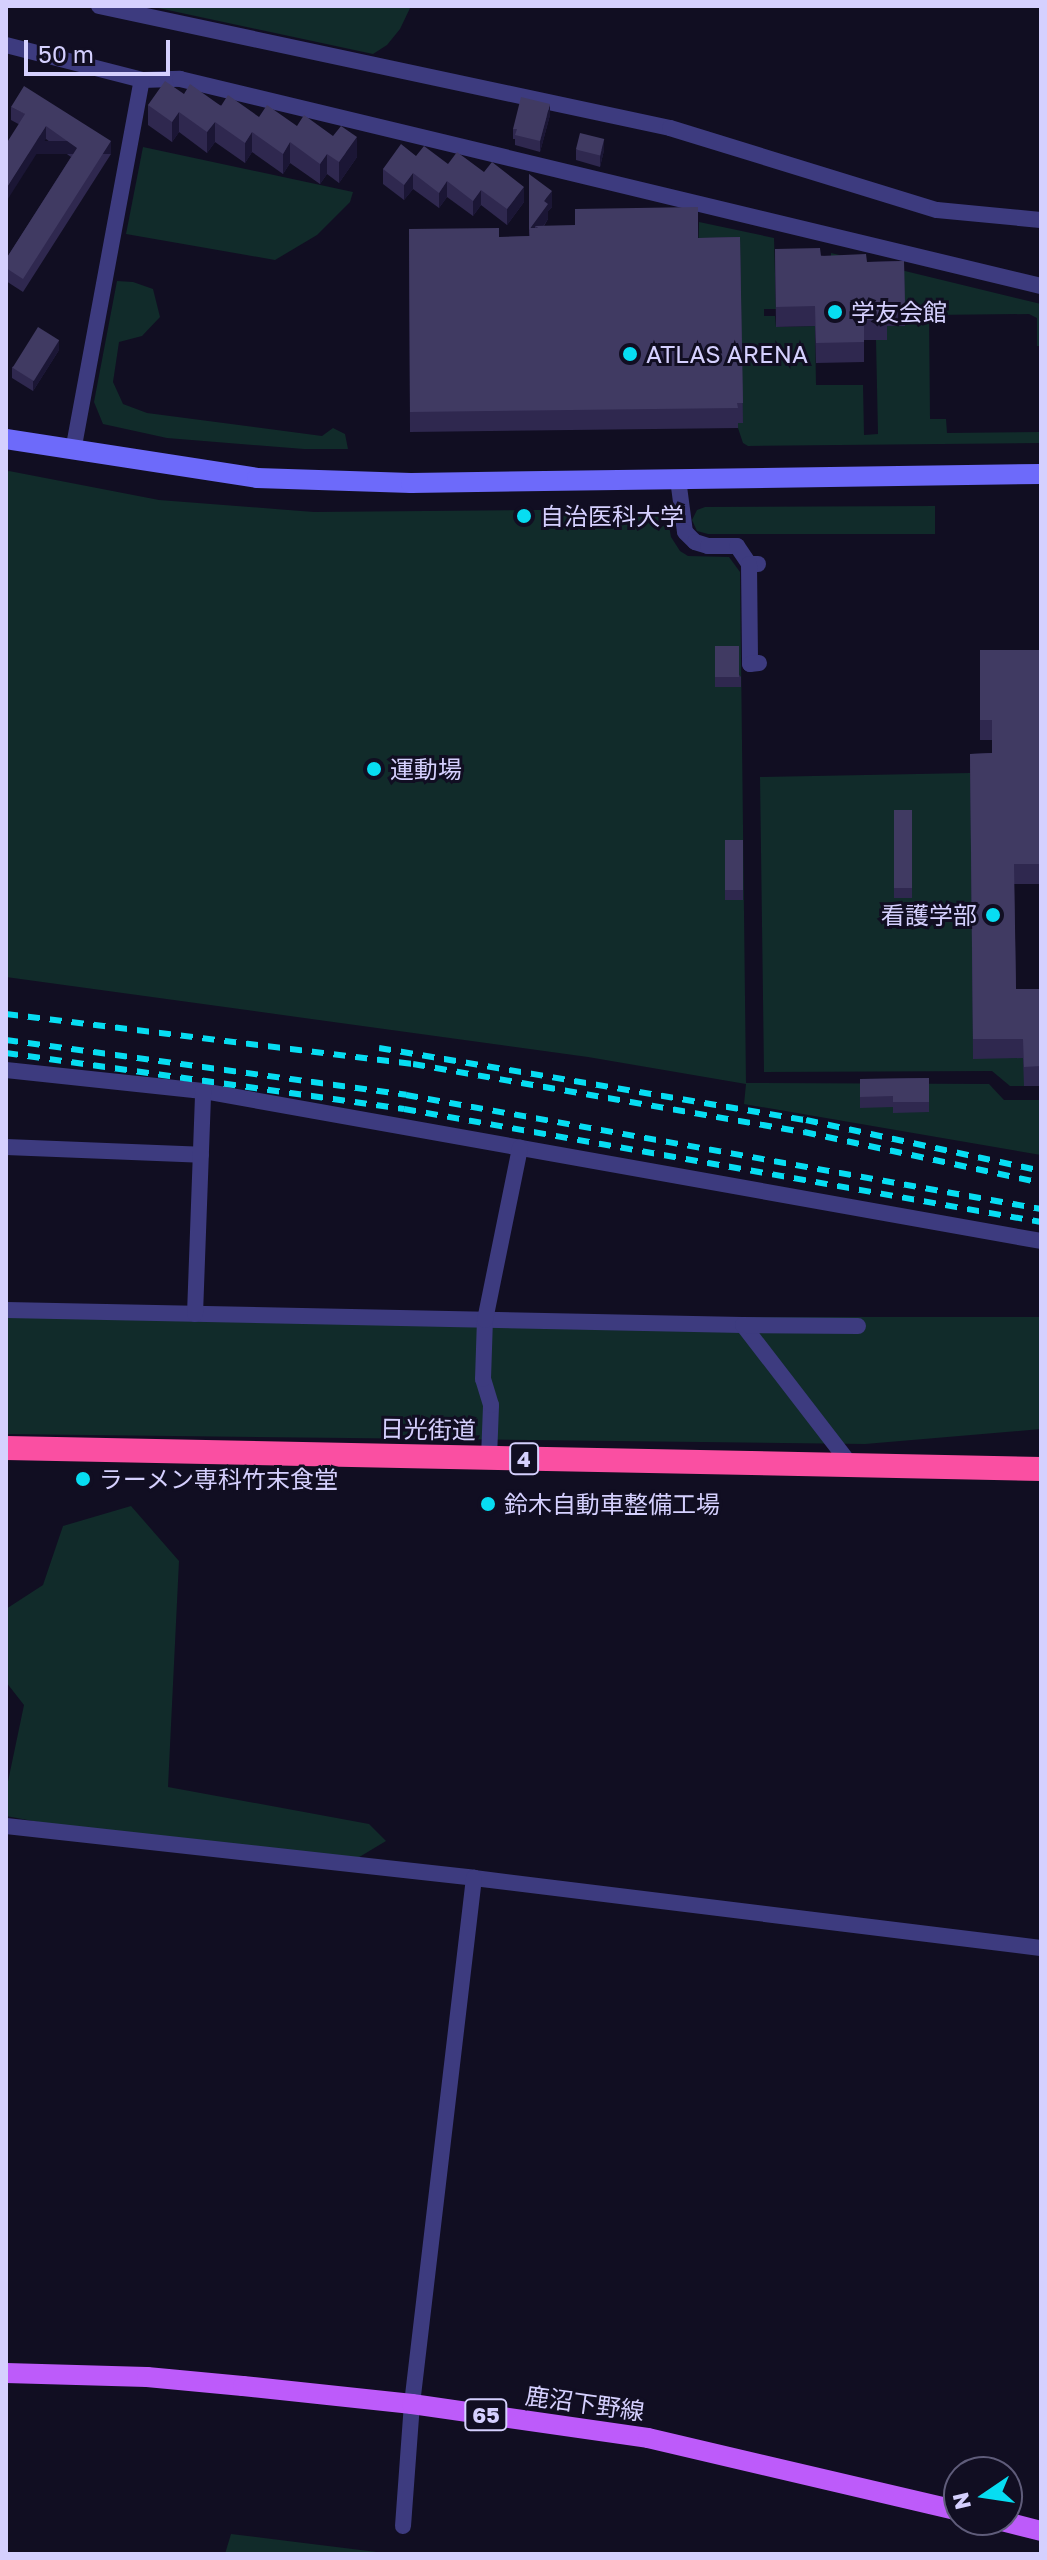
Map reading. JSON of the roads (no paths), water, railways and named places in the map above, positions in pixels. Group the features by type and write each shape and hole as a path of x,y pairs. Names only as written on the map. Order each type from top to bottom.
{"highway":[{"name":"日光街道","path":"6,1448 1041,1469"}],"main road":[{"name":"鹿沼下野線","path":"6,2373 147,2377 412,2404 648,2438 943,2507"}],"street":[{"path":"99,6 670,128 937,210 1041,220"},
{"path":"6,45 142,80 180,79 1041,286"},
{"path":"73,451 142,80"},
{"path":"6,439 257,478 411,483 1041,474"},
{"path":"678,479 685,532 695,542 708,546 737,546 754,564 750,664 759,663"},
{"path":"6,1070 203,1091 1041,1241"},
{"path":"195,1314 203,1091"},
{"path":"6,1147 201,1155"},
{"path":"489,1458 491,1405 483,1379 485,1320 520,1148"},
{"path":"6,1310 858,1326"},
{"path":"743,1325 850,1464"},
{"path":"6,1826 474,1878 1041,1948"},
{"path":"403,2526 412,2404 474,1878"}],"railway":[{"path":"6,1014 413,1064 804,1132 1041,1183"},
{"path":"6,1040 406,1095 1041,1209"},
{"path":"379,1048 806,1120 1041,1171"},
{"path":"6,1053 404,1109 1041,1222"}],"place":[{"name":"学友会館","path":"835,312"},
{"name":"ATLAS ARENA","path":"630,354"},
{"name":"自治医科大学","path":"524,516"},
{"name":"運動場","path":"374,769"},
{"name":"看護学部","path":"993,915"},
{"name":"ラーメン専科竹末食堂","path":"83,1479"},
{"name":"鈴木自動車整備工場","path":"488,1504"}]}
